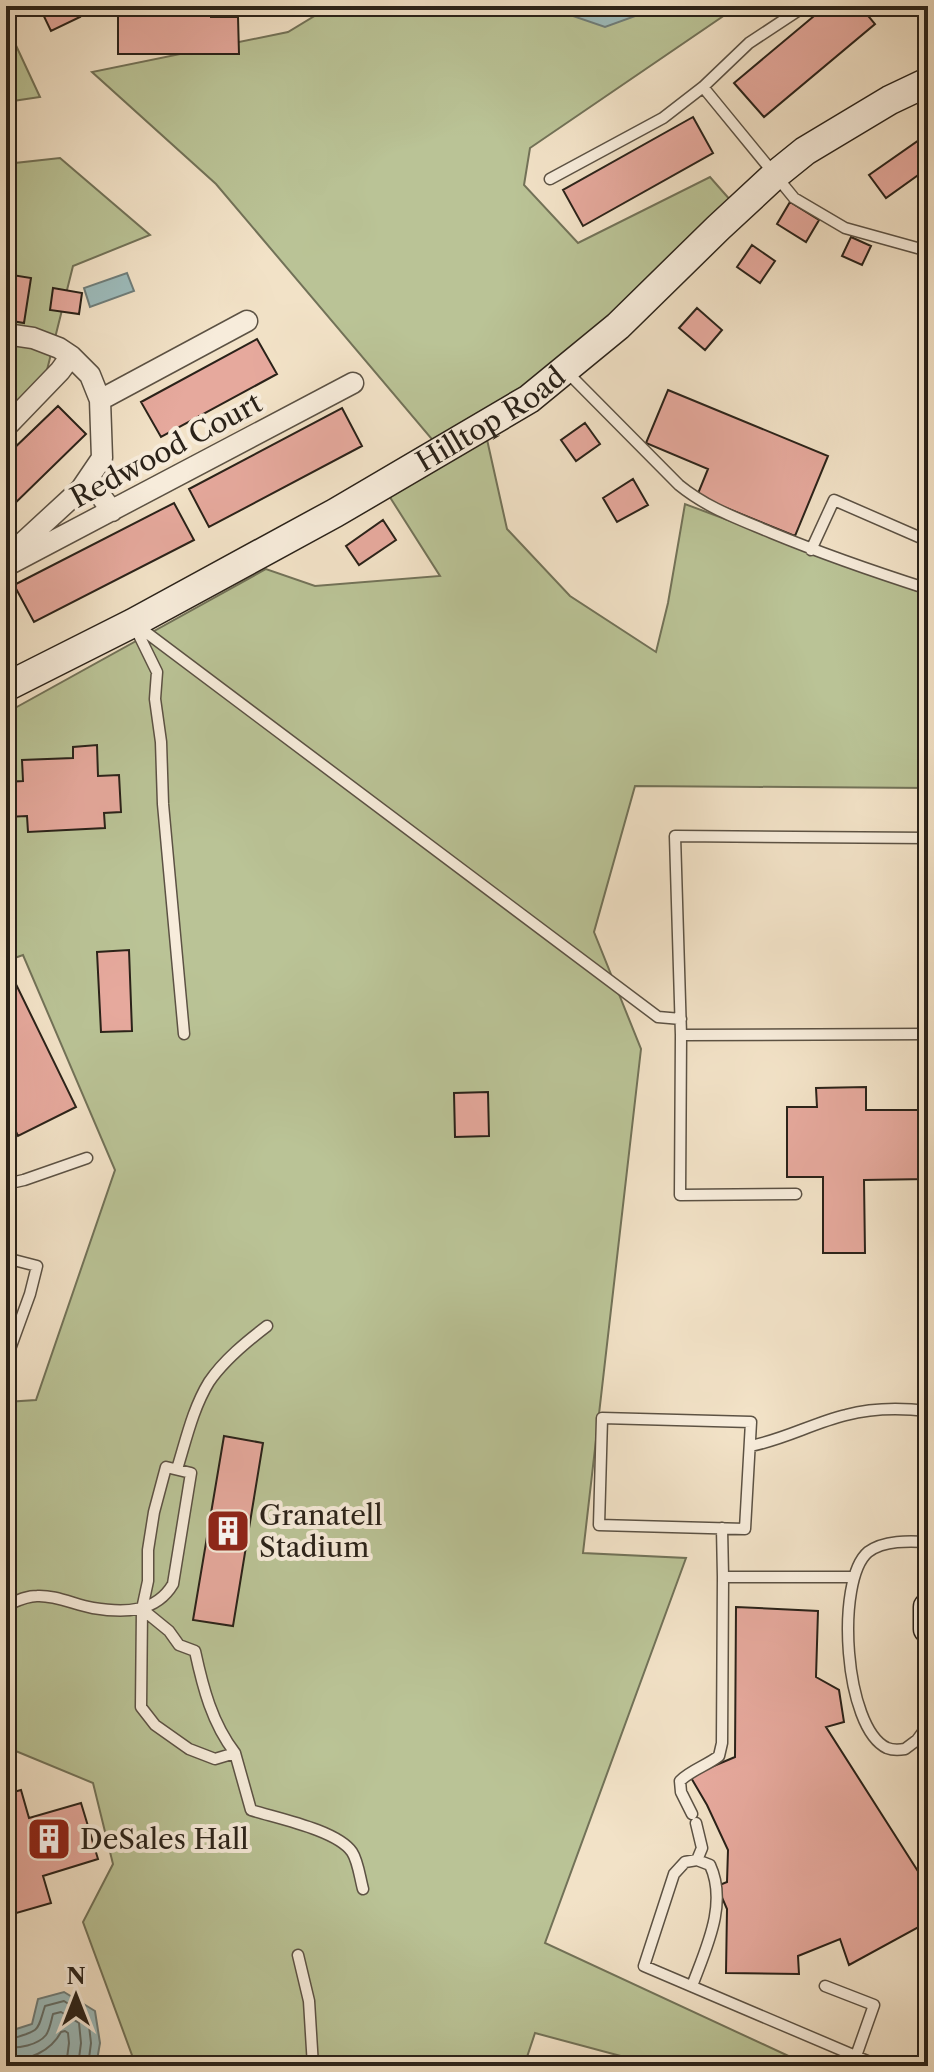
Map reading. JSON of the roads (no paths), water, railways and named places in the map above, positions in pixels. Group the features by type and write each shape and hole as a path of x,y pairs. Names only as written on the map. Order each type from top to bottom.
{"street":[{"name":"Hilltop Road","path":"6,687 133,623 348,505 529,399 618,326 774,176 805,151 890,100 928,82"},
{"path":"100,400 247,321"},
{"path":"6,334 33,338 59,348 90,375 100,400 102,458 89,480 6,558"},
{"path":"6,427 71,356"},
{"name":"Redwood Court","path":"6,566 353,383"},
{"path":"89,480 112,511"},
{"path":"928,1607 928,1629"}],"lane":[{"path":"550,179 663,118 703,87 749,43 805,6"},
{"path":"703,87 794,198 845,228 928,251"},
{"path":"564,370 697,500 811,550 928,589"},
{"path":"811,550 834,500 928,541"},
{"path":"133,623 658,1017 681,1019"},
{"path":"133,623 157,672 155,699 184,1034"},
{"path":"796,1194 680,1195 681,1019 675,836 928,838"},
{"path":"681,1035 928,1034"},
{"path":"6,1184 87,1158"},
{"path":"6,1258 37,1266 10,1349 6,1349"},
{"path":"177,1469 196,1410 210,1381 242,1344 267,1326"},
{"path":"750,1446 847,1414 874,1410 928,1411"},
{"path":"602,1418 751,1422 750,1446 745,1529 599,1525 602,1418"},
{"path":"6,1621 12,1603 27,1596 41,1595 93,1608 122,1610 142,1609 165,1598 173,1584 191,1473 166,1467 154,1512 148,1550 148,1581 142,1609 141,1707 155,1725 189,1749 215,1759 235,1753"},
{"path":"697,1860 702,1848 694,1819 681,1792 680,1781 689,1772 719,1756 722,1743 722,1528"},
{"path":"928,1542 884,1545 862,1558 853,1577 849,1621 852,1679 859,1707 876,1740 887,1748 905,1749 912,1746 928,1725"},
{"path":"723,1577 853,1577"},
{"path":"142,1609 169,1631 179,1645 195,1651 213,1717 235,1753 251,1810 339,1839 352,1853 363,1889"},
{"path":"692,1986 713,1923 717,1897 715,1875 710,1865 697,1860 685,1862 674,1874 644,1966 879,2066"},
{"path":"298,1955 309,2001 313,2066"},
{"path":"825,1986 874,2005 856,2056"}],"water":[{"path":"563,6 647,6 641,14 605,27 567,14"},
{"path":"127,273 134,291 90,307 84,288"},
{"path":"64,1992 95,2011 100,2043 96,2066 6,2066 6,2021 13,2030 32,2024 38,1999"}],"place":[{"name":"Granatell Stadium","path":"228,1531"},
{"name":"DeSales Hall","path":"49,1839"}]}
